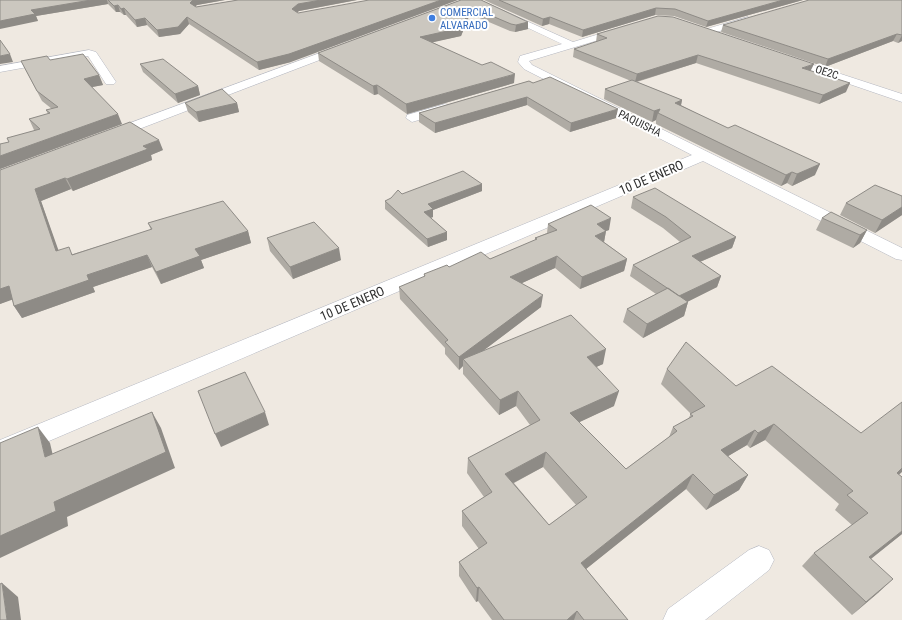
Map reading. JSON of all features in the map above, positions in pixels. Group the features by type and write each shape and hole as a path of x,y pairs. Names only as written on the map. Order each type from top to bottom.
{"street":[{"path":"469,1 572,45 630,27"},
{"path":"706,32 759,17"},
{"path":"678,22 728,40"},
{"path":"95,141 360,41"},
{"name":"PAQUISHA","path":"572,45 528,57 523,60 525,64 550,78 902,255"},
{"path":"0,69 89,53 92,54 110,82"},
{"name":"OE2C","path":"772,54 902,98"},
{"path":"535,83 550,78"},
{"path":"412,118 458,104"},
{"name":"10 DE ENERO","path":"0,451 704,155"},
{"path":"679,620 759,560"}],"building":[{"path":"0,0 91,0 31,10 35,14 0,21"},
{"path":"108,0 193,0 190,3 196,7 238,0 321,0 298,4 292,9 298,13 369,0 441,0 289,54 257,62 187,17 178,27 157,30 145,18 135,20 124,8 121,9 118,5 114,6"},
{"path":"461,0 481,0 528,22 516,25 511,24 471,7 461,28 420,37 482,65 491,62 515,74 406,104 377,85 373,86 318,53"},
{"path":"499,0 783,0 708,21 675,9 656,8 583,30 550,17 543,19"},
{"path":"809,0 902,0 902,35 897,34 828,59 723,25"},
{"path":"658,16 673,17 814,64 802,68 850,83 823,95 698,55 637,74 574,49 607,38 597,34"},
{"path":"0,40 10,54 0,56"},
{"path":"83,54 99,75 84,79 118,114 0,156 0,144 9,142 7,138 40,129 29,119 50,113 46,110 58,107 37,91 21,61 47,56 50,60"},
{"path":"163,59 198,86 175,94 140,64"},
{"path":"550,77 618,109 571,123 527,97 435,123 419,113 529,81 533,83"},
{"path":"632,80 682,100 675,103 728,128 735,125 820,164 797,174 792,172 786,175 658,113 660,109 654,111 605,89"},
{"path":"222,89 237,103 196,112 185,103"},
{"path":"130,122 159,140 143,146 148,149 67,179 65,178 35,189 56,251 69,247 72,255 152,229 148,223 223,201 248,231 195,249 200,256 156,272 147,255 87,275 89,280 14,306 9,286 0,289 0,170"},
{"path":"463,171 482,184 428,204 433,209 424,212 447,232 427,239 385,201 391,198 398,190 402,194"},
{"path":"875,185 902,196 902,207 882,220 846,203"},
{"path":"655,188 736,237 692,256 721,276 679,296 633,265 691,237 666,217 633,197"},
{"path":"591,205 611,218 597,224 606,231 595,236 627,259 582,277 557,256 510,277 543,295 459,357 445,342 448,340 399,287 425,276 424,274 447,265 449,267 481,252 490,259 537,239 535,238 557,230 548,224"},
{"path":"831,212 867,230 860,235 822,218"},
{"path":"314,222 339,248 290,267 267,238"},
{"path":"668,288 688,302 647,324 627,309"},
{"path":"571,315 606,349 587,357 619,391 570,413 626,469 677,431 673,427 693,416 690,414 705,406 667,369 686,342 736,386 772,366 861,433 902,402 902,468 897,473 902,477 902,531 869,557 893,579 866,602 814,553 868,513 847,495 853,491 774,424 758,433 755,430 721,450 748,475 714,495 693,474 581,563 628,620 584,620 577,611 567,620 504,620 479,587 477,588 459,562 487,543 462,511 492,492 468,458 540,420 518,391 500,400 463,359","holes":["546,452 587,497 549,525 505,474"]},
{"path":"245,372 265,412 215,434 198,391"},
{"path":"152,412 166,452 54,502 56,511 0,536 0,443 38,427 45,457"},
{"path":"2,583 7,620 0,620 0,584"}],"place":[{"name":"COMERCIAL ALVARADO","path":"432,18"}]}
